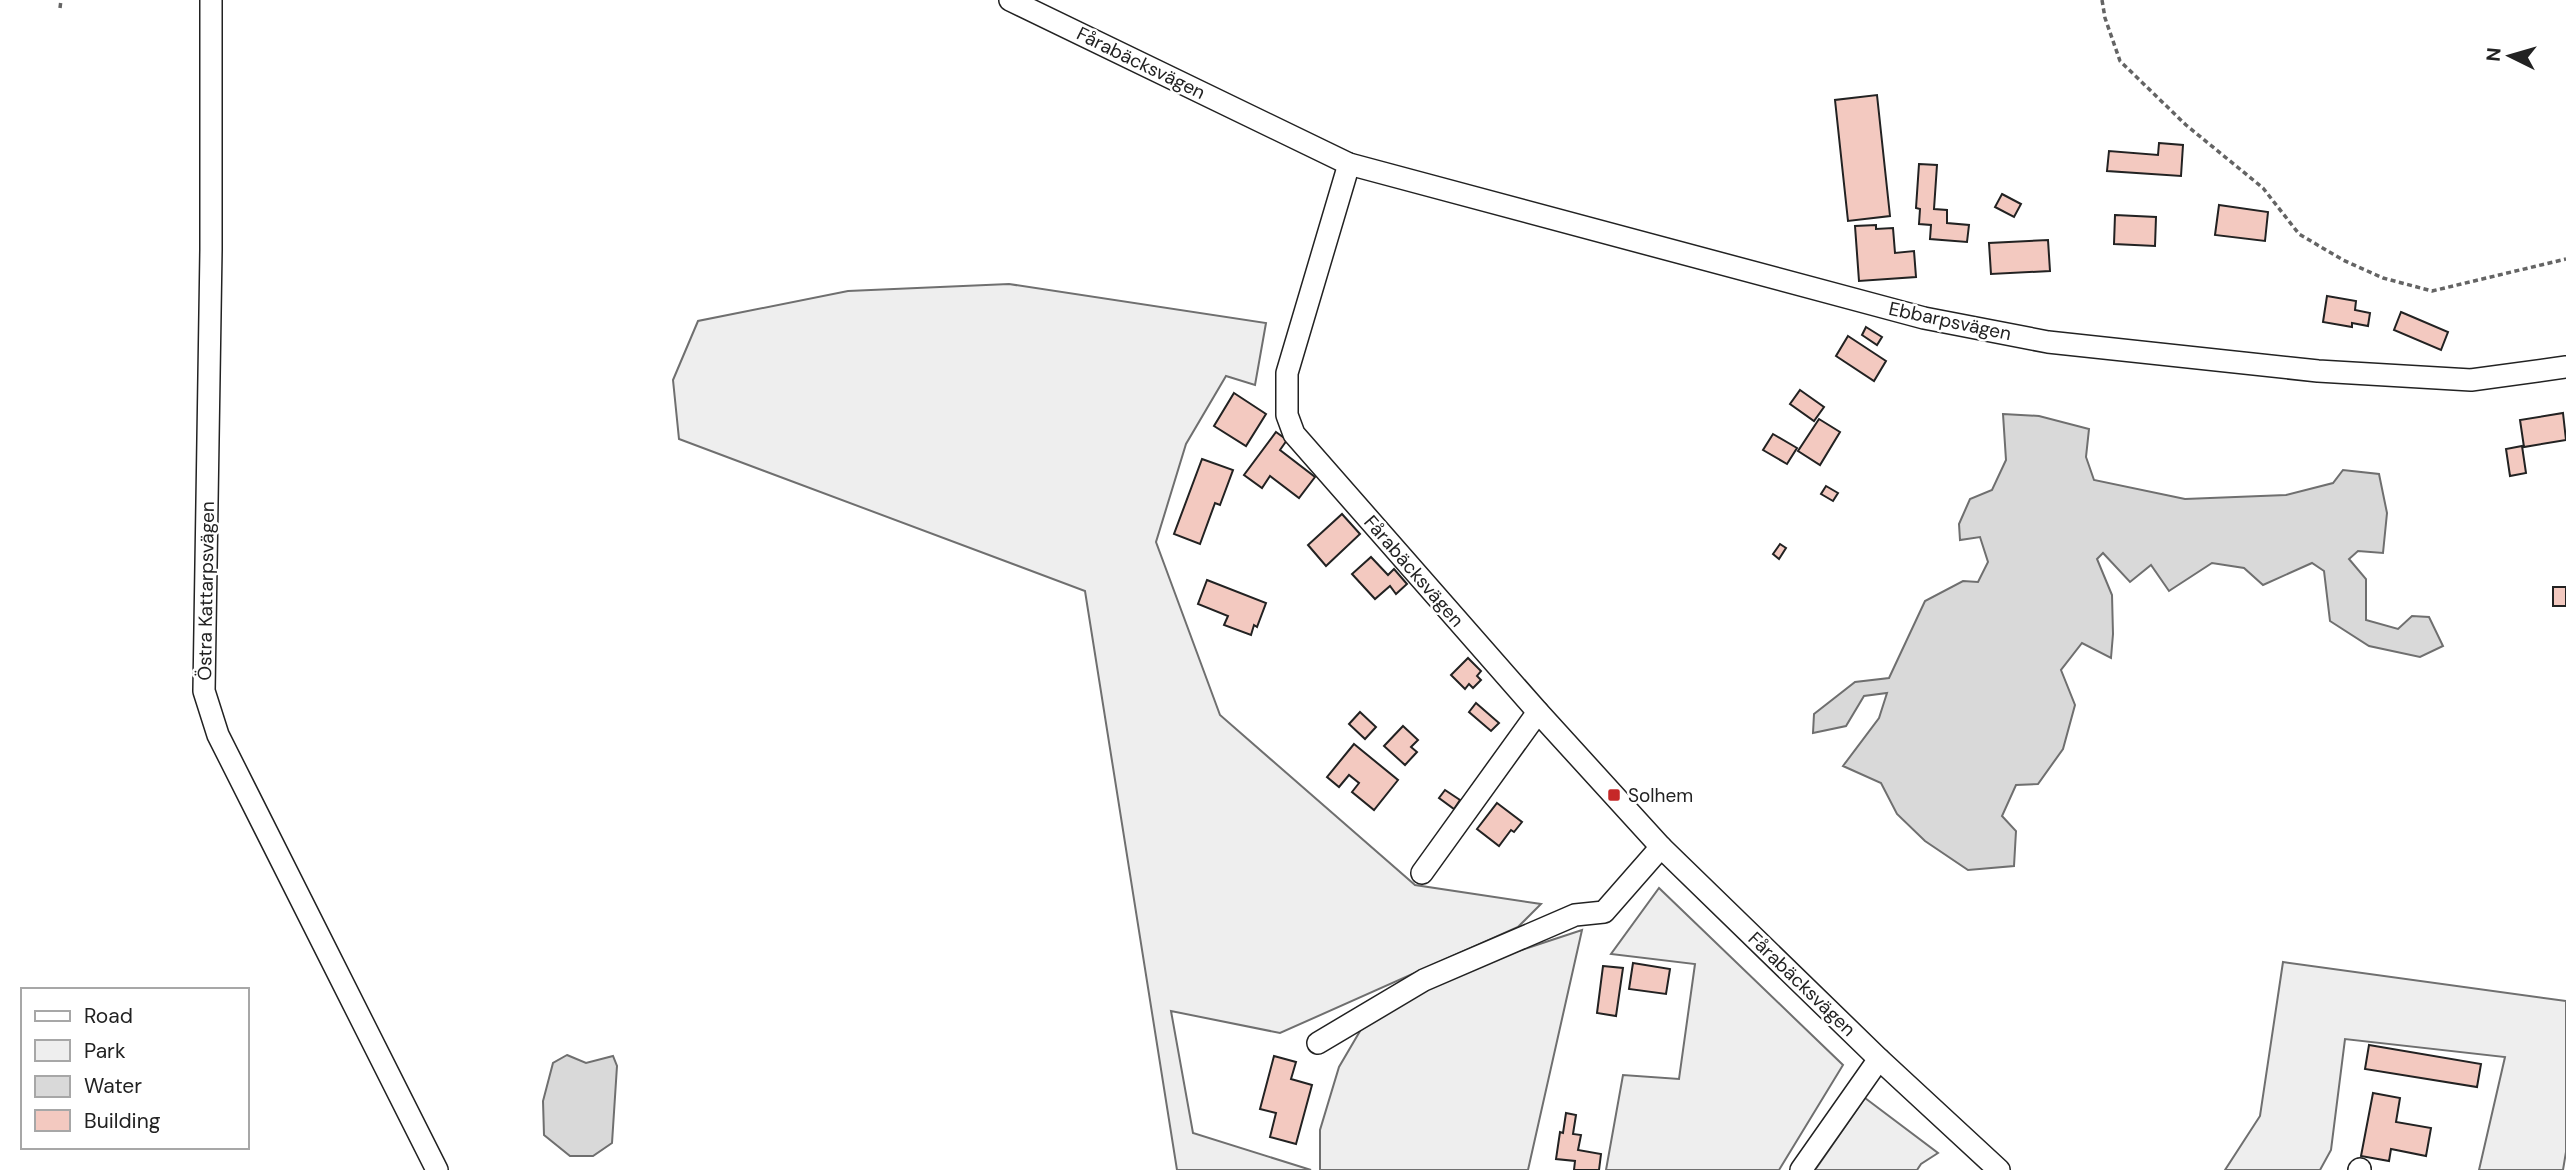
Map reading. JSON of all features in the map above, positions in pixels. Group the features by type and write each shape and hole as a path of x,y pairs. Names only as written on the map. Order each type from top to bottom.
{"street":[{"name":"Östra Kattarpsvägen","path":"211,0 211,237 204,691 219,735 437,1170"},
{"name":"Fårabäcksvägen","path":"1010,0 1349,164 1287,373 1287,415 1294,433 1538,712 1661,847 1879,1059 1999,1170"},
{"name":"Ebbarpsvägen","path":"1349,164 1924,318 2048,342 2318,372 2471,380 2566,367"},
{"path":"1422,873 1538,712"},
{"path":"1318,1043 1424,980 1575,915 1604,912 1661,847"},
{"path":"1801,1170 1879,1059"}],"path":[{"path":"60,8 61,0"},
{"path":"2102,0 2105,18 2120,61 2186,125 2263,188 2299,234 2343,260 2383,278 2432,291 2566,259"}],"green space":[{"path":"1009,284 1266,323 1255,385 1226,376 1186,444 1156,542 1220,715 1415,885 1541,904 1518,927 1280,1033 1171,1011 1193,1133 1311,1170 1177,1170 1085,591 679,439 673,380 698,321 848,291"},
{"path":"1659,888 1843,1065 1779,1170 1606,1170 1623,1075 1679,1079 1695,964 1611,954"},
{"path":"1582,930 1528,1170 1320,1170 1320,1130 1339,1067 1370,1014 1485,962"},
{"path":"2283,962 2566,1001 2566,1152 2563,1170 2479,1170 2505,1057 2345,1039 2331,1150 2320,1170 2225,1170 2260,1116"},
{"path":"1865,1098 1938,1153 1921,1164 1917,1170 1815,1170"}],"water":[{"path":"2003,414 2039,416 2089,429 2086,457 2094,480 2185,499 2286,495 2333,483 2343,470 2379,474 2387,513 2383,553 2358,551 2349,559 2366,579 2366,620 2398,629 2412,616 2429,617 2443,646 2420,657 2369,646 2330,621 2324,571 2312,563 2263,585 2244,568 2212,563 2169,591 2151,565 2130,582 2103,553 2097,559 2112,595 2111,658 2082,643 2061,670 2075,705 2063,749 2038,784 2016,785 2002,816 2016,831 2014,866 1968,870 1925,841 1897,814 1881,783 1843,766 1879,718 1887,693 1864,696 1846,726 1813,733 1814,714 1855,682 1889,678 1925,601 1963,581 1978,582 1988,562 1980,537 1960,540 1959,524 1970,499 1992,490 2006,460"},
{"path":"567,1055 586,1063 613,1056 617,1066 612,1143 593,1156 570,1156 544,1135 543,1101 553,1063"}],"building":[{"path":"1877,95 1890,216 1848,221 1835,100"},
{"path":"2159,143 2183,145 2181,176 2107,171 2109,151 2158,155"},
{"path":"1919,164 1937,165 1934,209 1947,210 1947,223 1969,225 1967,242 1930,239 1931,225 1919,224 1920,209 1916,208"},
{"path":"2002,194 2021,204 2014,217 1995,207"},
{"path":"2219,205 2268,212 2265,241 2215,235"},
{"path":"2115,215 2156,217 2155,246 2114,244"},
{"path":"1876,225 1876,229 1893,228 1895,253 1914,251 1916,277 1859,281 1855,226"},
{"path":"2048,240 2050,271 1991,274 1989,243"},
{"path":"2327,296 2356,301 2355,310 2370,313 2368,326 2352,323 2352,327 2323,322"},
{"path":"2401,312 2448,332 2441,350 2394,330"},
{"path":"1866,327 1882,337 1877,345 1862,335"},
{"path":"1848,336 1886,361 1874,381 1836,356"},
{"path":"1800,390 1824,407 1814,421 1790,404"},
{"path":"1234,393 1266,414 1246,446 1214,426"},
{"path":"2563,413 2566,440 2524,447 2520,420"},
{"path":"1819,419 1840,432 1820,465 1798,451"},
{"path":"1276,432 1287,440 1280,450 1315,477 1299,498 1270,476 1262,488 1244,475"},
{"path":"1773,434 1797,448 1787,464 1763,450"},
{"path":"2522,446 2526,473 2510,476 2506,449"},
{"path":"1202,459 1233,470 1220,505 1215,503 1200,544 1174,534"},
{"path":"1826,486 1838,493 1833,501 1821,494"},
{"path":"1342,514 1360,534 1326,566 1308,545"},
{"path":"1780,544 1786,548 1779,559 1773,554"},
{"path":"1371,557 1388,575 1394,569 1407,584 1396,594 1390,586 1375,599 1352,574"},
{"path":"1207,580 1266,603 1251,635 1224,625 1228,616 1198,604"},
{"path":"2553,587 2566,587 2566,606 2553,606"},
{"path":"1468,658 1481,671 1477,676 1481,680 1473,688 1469,684 1465,689 1451,675"},
{"path":"1476,703 1499,723 1491,731 1469,712"},
{"path":"1360,712 1376,727 1365,739 1349,724"},
{"path":"1403,726 1418,740 1411,747 1417,752 1405,765 1384,746"},
{"path":"1354,744 1398,780 1374,810 1352,792 1359,783 1349,775 1339,787 1327,777"},
{"path":"1445,790 1460,800 1454,809 1439,798"},
{"path":"1497,803 1522,822 1514,832 1511,830 1499,846 1477,829"},
{"path":"1633,963 1670,969 1666,994 1629,989"},
{"path":"1603,966 1623,968 1616,1016 1597,1013"},
{"path":"2369,1045 2481,1064 2477,1087 2365,1069"},
{"path":"1274,1056 1296,1062 1291,1079 1312,1085 1296,1144 1270,1137 1276,1113 1260,1109"},
{"path":"2373,1093 2400,1098 2396,1122 2431,1128 2426,1156 2391,1149 2389,1161 2361,1156"},
{"path":"1566,1113 1576,1115 1573,1134 1581,1135 1578,1150 1601,1154 1599,1170 1574,1170 1575,1161 1556,1159"}],"place":[{"name":"Solhem","path":"1614,795"}]}
